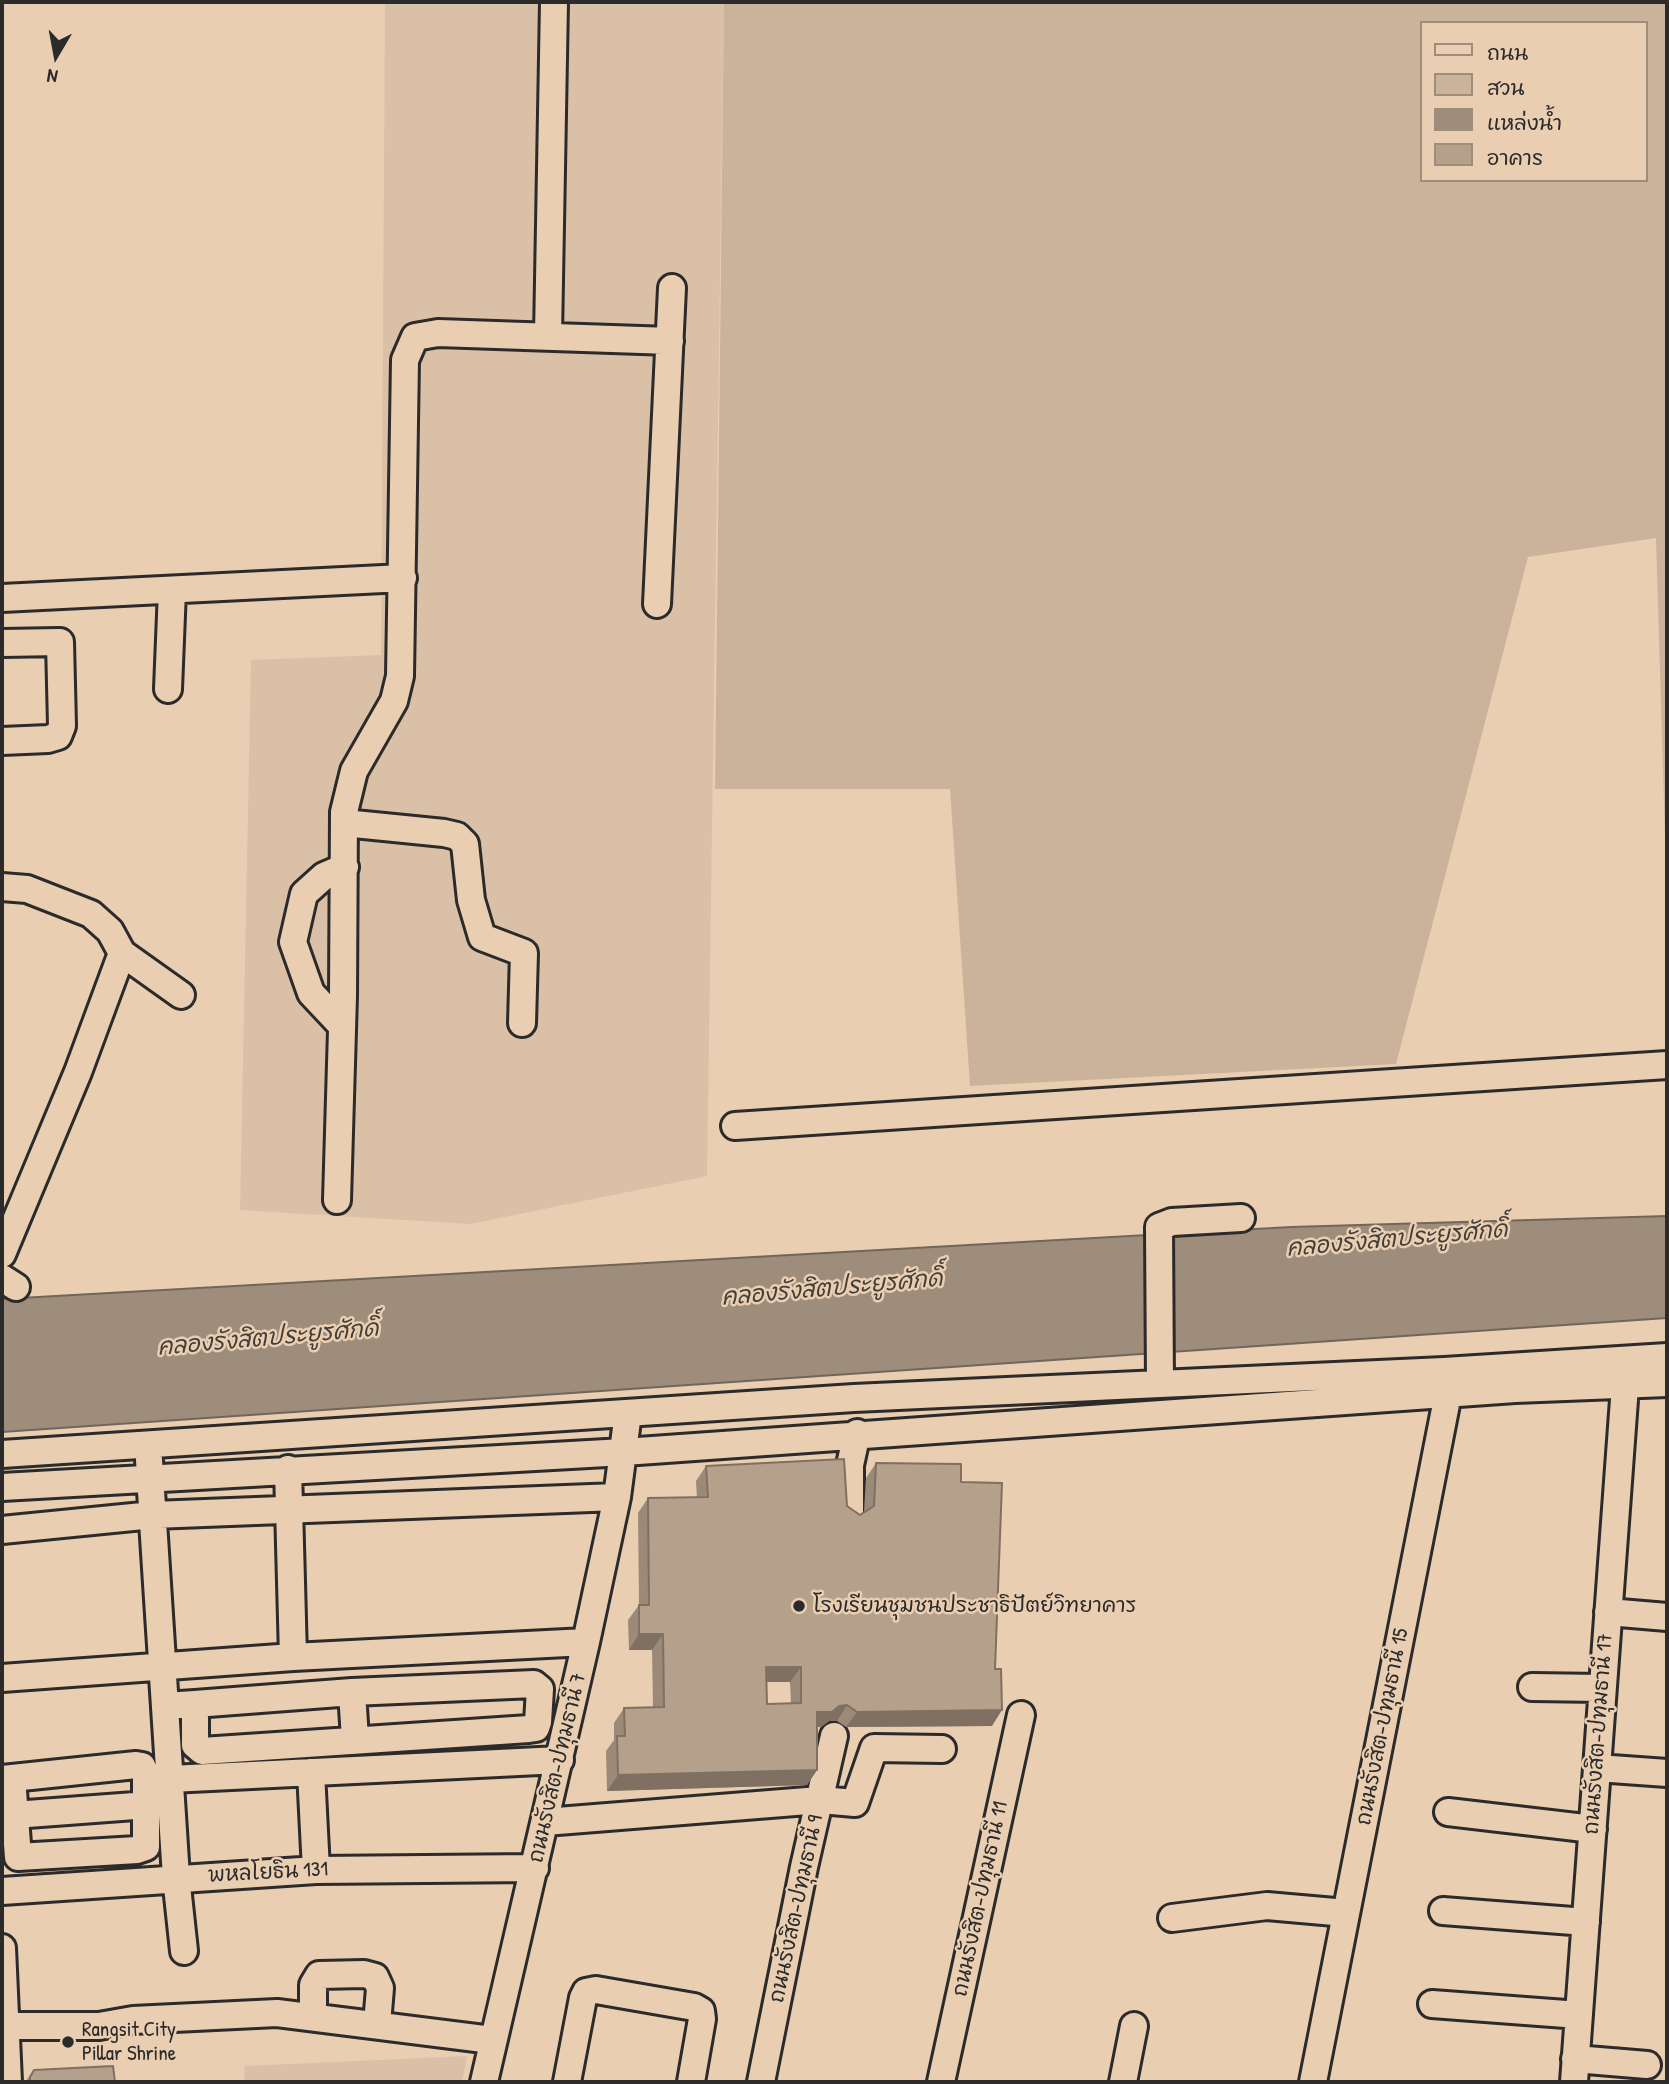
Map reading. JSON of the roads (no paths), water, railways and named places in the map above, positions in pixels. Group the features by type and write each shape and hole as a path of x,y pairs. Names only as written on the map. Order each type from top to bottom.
{"street":[{"path":"548,337 554,2"},
{"path":"657,604 672,288"},
{"path":"337,1200 344,823 354,771 394,701 400,676 405,360 415,337 439,333 670,341"},
{"path":"2,598 403,578"},
{"path":"168,689 172,590"},
{"path":"2,643 60,642 62,726 58,736 48,739 2,741"},
{"path":"344,823 444,833 457,836 465,844 471,900 482,937 524,953 522,1023"},
{"path":"342,1026 311,993 293,942 304,894 324,876 345,867"},
{"path":"2,887 27,889 91,914 110,931 122,953 181,995"},
{"path":"2,1254 78,1072 122,953"},
{"path":"735,1126 1667,1065"},
{"path":"1160,1375 1159,1232 1162,1225 1241,1217"},
{"path":"2,1487 624,1452 1446,1383 1667,1357"},
{"path":"2,1454 854,1398 1160,1375 1625,1386 1667,1383"},
{"name":"ถนนรังสิต-ปทุมธานี 15","path":"1313,2082 1446,1383"},
{"name":"ถนนรังสิต-ปทุมธานี 17","path":"1574,2071 1625,1386"},
{"name":"ถนนรังสิต-ปทุมธานี 7","path":"484,2082 586,1642 617,1497 628,1413"},
{"path":"850,1514 850,1465 857,1433"},
{"path":"147,1444 176,1877 184,1951"},
{"path":"288,1469 293,1657"},
{"path":"2,1530 153,1515 617,1497"},
{"path":"1608,1612 1667,1617"},
{"path":"2,1678 293,1657 586,1642"},
{"path":"165,1706 352,1692 534,1684 540,1689 536,1728 202,1751 195,1745 195,1704"},
{"path":"1532,1688 1602,1688"},
{"path":"352,1692 355,1739"},
{"name":"ถนนรังสิต-ปทุมธานี 11","path":"941,2082 1021,1715"},
{"name":"ถนนรังสิต-ปทุมธานี 9","path":"761,2082 834,1736"},
{"path":"5,1775 168,1748"},
{"path":"545,1822 820,1800 855,1803 874,1748 942,1749"},
{"path":"170,1779 560,1760"},
{"path":"136,1765 145,1771 148,1805 146,1847 137,1850 18,1857 14,1815 5,1775 136,1765"},
{"path":"1597,1768 1667,1773"},
{"path":"312,1772 316,1870"},
{"path":"14,1815 148,1805"},
{"path":"1448,1812 1593,1829"},
{"name":"พหลโยธิน 131","path":"2,1891 176,1877 316,1870 535,1868"},
{"path":"1172,1917 1267,1906 1346,1913"},
{"path":"1443,1911 1586,1922"},
{"path":"2,1948 8,2082"},
{"path":"313,2016 313,1985 319,1975 365,1974 375,1977 380,1988 377,2024"},
{"path":"566,2082 583,1998 586,1992 596,1990 701,2011 702,2019 691,2082"},
{"path":"1433,2004 1579,2015"},
{"path":"5,2043 133,2020 276,2013 492,2040"},
{"path":"1123,2082 1134,2025"},
{"path":"1574,2071 1647,2065"}],"water":[{"name":"คลองรังสิตประยูรศักดิ์","path":"1667,1216 1667,1318 2,1432 2,1299 1291,1227"}],"place":[{"name":"โรงเรียนชุมชนประชาธิปัตย์วิทยาคาร","path":"799,1606"},
{"name":"Rangsit City Pillar Shrine","path":"68,2042"}]}
